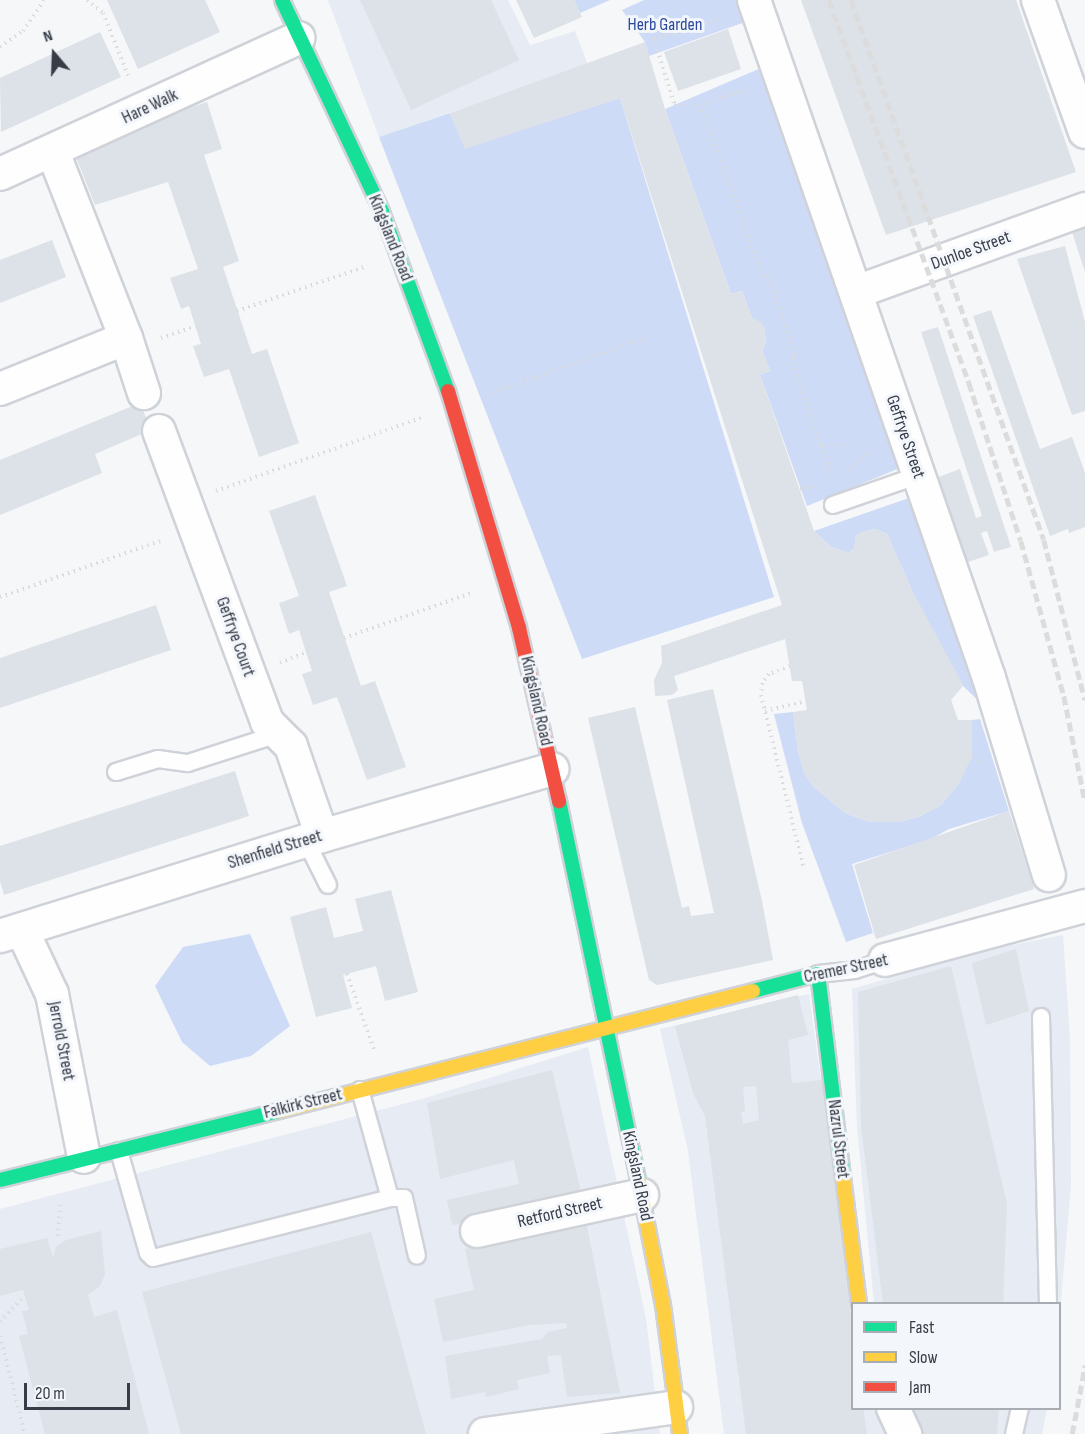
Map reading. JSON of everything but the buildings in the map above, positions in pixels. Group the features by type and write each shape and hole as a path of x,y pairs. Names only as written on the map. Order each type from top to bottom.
{"main road":[{"name":"Kingsland Road","path":"282,0 382,213 454,406 506,582 552,770 642,1195 663,1305 678,1420"},
{"name":"Cremer Street","path":"607,1029 818,974"},
{"name":"Nazrul Street","path":"818,974 860,1302"},
{"name":"Falkirk Street","path":"0,1180 84,1157 119,1151 607,1029"}],"street":[{"path":"1038,0 1085,132"},
{"name":"Geffrye Street","path":"745,7 856,292 989,678 1049,875"},
{"name":"Hare Walk","path":"0,174 53,152 299,38"},
{"path":"53,152 126,338 144,393"},
{"name":"Dunloe Street","path":"856,292 1085,209"},
{"path":"0,389 126,338"},
{"name":"Geffrye Court","path":"159,431 267,722 291,746 314,838"},
{"name":"Shenfield Street","path":"11,933 314,838 552,770"},
{"name":"Cremer Street","path":"885,960 1085,906"},
{"name":"Jerrold Street","path":"11,933 52,994 84,1157"},
{"name":"Retford Street","path":"477,1232 642,1195"},
{"path":"894,1410 904,1434"},
{"path":"485,1434 678,1420"}],"lane":[{"path":"833,505 922,487"},
{"path":"116,772 158,759 188,763 278,734"},
{"path":"314,838 328,885"},
{"name":"Cremer Street","path":"818,974 855,970 885,960"},
{"path":"1041,1017 1048,1302"},
{"path":"360,1090 390,1198"},
{"path":"119,1151 148,1253 153,1258 390,1198 405,1198 417,1256"},
{"path":"1014,1434 1020,1410"}],"path":[{"path":"0,47 23,31 44,0"},
{"path":"87,0 103,13 142,111"},
{"path":"745,7 654,39 674,103 700,105 761,84"},
{"path":"700,105 763,276 767,274 795,356 791,358 831,471"},
{"path":"237,311 397,255"},
{"path":"0,597 190,515 454,406 653,335"},
{"path":"822,446 877,448 834,482"},
{"path":"345,638 506,582"},
{"path":"790,666 769,674 762,683 761,695 804,869"},
{"path":"765,711 806,701"},
{"path":"347,974 389,1082"},
{"path":"0,1322 22,1298"},
{"path":"0,1336 25,1434"}],"shaded area":[{"path":"328,0 508,0 530,45 575,31 588,65 379,137"},
{"path":"1063,935 1070,1039 1071,1185 1061,1302 874,1302 857,1126 852,989 982,951"},
{"path":"809,994 852,1302 851,1410 884,1410 891,1434 724,1434 688,1151 660,1029"},
{"path":"588,1047 646,1319 660,1434 0,1434 0,1209 422,1099"},
{"path":"903,1410 1047,1410 1042,1434 911,1434"}],"green space":[{"path":"574,0 610,0 580,13"},
{"name":"Herb Garden","path":"644,0 743,0 751,20 649,56 645,42 622,10"},
{"path":"766,66 900,468 807,506 760,375 770,371 762,350 766,343 764,327 752,318 742,291 731,294 665,109"},
{"path":"620,98 774,597 582,659 379,137 450,113 465,148"},
{"path":"909,498 976,693 982,704 963,686 914,595 887,534 875,529 860,533 856,536 854,548 849,553 831,547 814,531"},
{"path":"793,712 798,751 804,773 813,786 845,813 870,822 898,822 918,817 941,805 959,783 971,757 972,720 980,719 1009,811 949,829 931,839 852,864 873,933 846,942 802,823 774,714"},
{"path":"250,934 290,1026 251,1056 210,1066 182,1042 155,986 183,947"}],"railway":[{"path":"829,0 969,383 1021,541 1064,696 1085,801"},
{"path":"851,0 1044,540 1085,700"},
{"path":"1072,1434 1085,1365"}],"traffic: fast":[{"path":"282,0 382,212 448,391"},
{"path":"559,801 639,1183"},
{"path":"753,991 818,974 843,1177"},
{"path":"0,1180 279,1111"}],"traffic: slow":[{"path":"279,1111 753,991"},
{"path":"843,1177 859,1302"},
{"path":"639,1183 663,1305 680,1434"}],"traffic: jam":[{"path":"448,391 519,628 559,801"}]}
